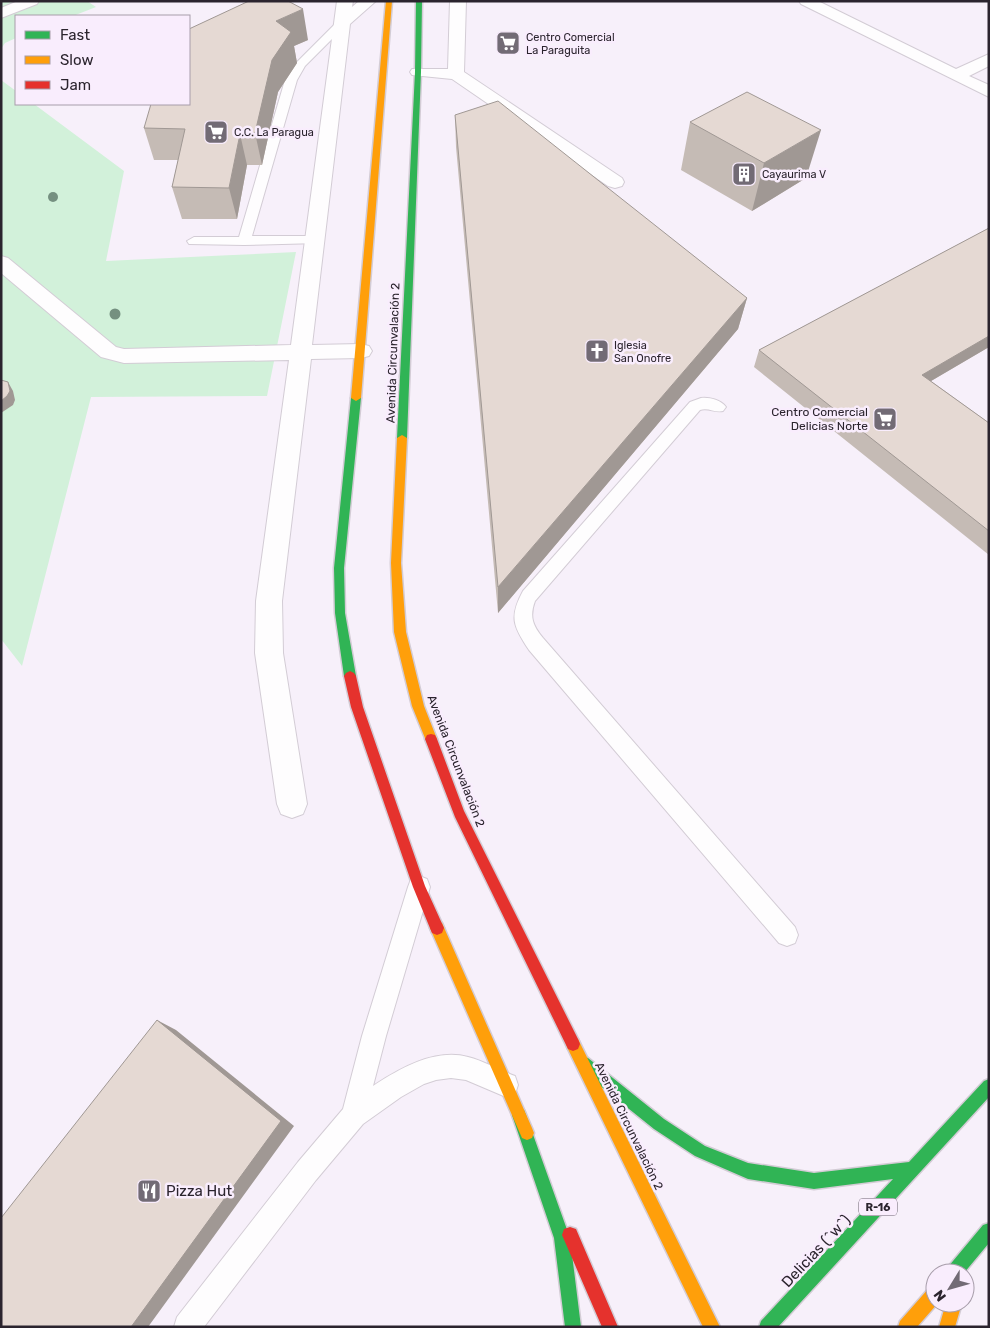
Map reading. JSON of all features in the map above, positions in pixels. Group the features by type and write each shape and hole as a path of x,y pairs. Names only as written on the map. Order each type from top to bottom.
{"main road":[{"path":"388,1 361,351 339,568 340,613 346,656 357,707 419,887 610,1327"},
{"name":"Avenida Circunvalación 2","path":"419,1 418,72 396,563 400,632 418,706 459,813 712,1327"},
{"path":"582,1063 667,1130 700,1151 748,1171 814,1181 913,1169"},
{"name":"Delicias (^w^)","path":"767,1327 989,1086"},
{"path":"519,1115 562,1238 573,1327"},
{"path":"963,1263 989,1231"},
{"path":"966,1263 968,1257"},
{"path":"906,1327 925,1305"},
{"path":"947,1327 951,1313"}],"street":[{"path":"1,13 32,1"},
{"path":"292,804 269,653 269,601 344,12 370,1"},
{"path":"456,74 458,1"},
{"path":"806,1 989,92"},
{"path":"956,76 989,59"},
{"path":"418,72 456,74 615,182"},
{"path":"1,262 109,352 116,355 361,351"}],"lane":[{"path":"244,241 291,80 301,64 344,12"},
{"path":"194,241 315,240"},
{"path":"718,406 702,403 695,406 529,596 523,608 522,619 526,631 536,644 787,935"},
{"path":"354,1115 374,1036 419,887"},
{"path":"187,1327 354,1115 384,1092 410,1077 440,1068 465,1068 506,1085"}],"green space":[{"path":"1,1 87,1 96,7 76,15 15,15 15,38 5,43 1,49"},
{"path":"1,80 15,90 15,105 35,105 124,171 106,261 296,252 267,396 91,397 22,666 1,639"}],"building":[{"name":"C.C. La Paragua","path":"249,1 288,1 303,9 276,21 291,32 272,60 255,133 240,134 229,188 172,187 185,129 144,128 151,105 190,105 190,29"},
{"path":"747,92 821,130 764,163 690,122"},
{"name":"Iglesia San Onofre","path":"498,101 747,298 498,587 455,115"},
{"name":"Centro Comercial Delicias Norte","path":"989,228 989,336 922,375 989,423 989,531 759,350"},
{"path":"1,380 8,382 10,391 1,401"},
{"name":"Pizza Hut","path":"157,1020 281,1121 131,1327 1,1327 1,1218"}],"traffic: fast":[{"path":"402,438 418,72 419,1"},
{"path":"350,676 340,613 339,568 356,398"},
{"path":"583,1063 659,1124 700,1151 748,1171 814,1181 913,1169"},
{"path":"767,1327 989,1086"},
{"path":"519,1115 562,1238 573,1327"},
{"path":"962,1263 989,1231"}],"traffic: slow":[{"path":"356,398 389,1"},
{"path":"402,438 396,563 400,632 418,706 431,739"},
{"path":"437,928 527,1133"},
{"path":"573,1044 712,1327"},
{"path":"906,1327 925,1305"},
{"path":"947,1327 951,1313"}],"traffic: jam":[{"path":"350,676 357,707 419,887 437,928"},
{"path":"431,739 459,813 573,1044"},
{"path":"570,1235 610,1327"}],"place":[{"name":"Centro Comercial La Paraguita","path":"508,43"},
{"name":"C.C. La Paragua","path":"216,132"},
{"name":"Cayaurima V","path":"744,174"},
{"name":"Iglesia San Onofre","path":"597,351"},
{"name":"Centro Comercial Delicias Norte","path":"885,419"},
{"name":"Pizza Hut","path":"149,1191"}]}
